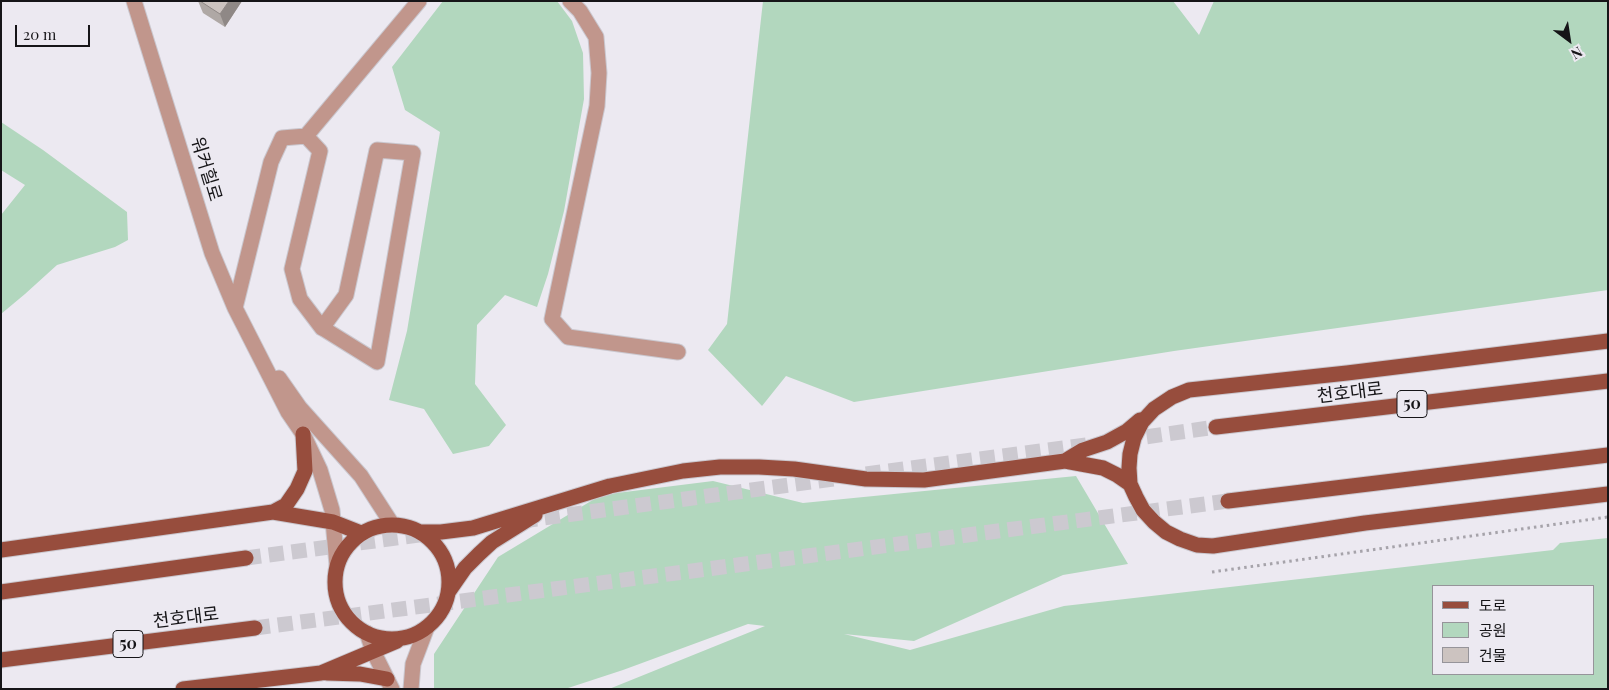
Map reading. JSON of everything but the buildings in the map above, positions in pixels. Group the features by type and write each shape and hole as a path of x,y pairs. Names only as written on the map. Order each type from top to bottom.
{"main road":[{"path":"1065,461 1083,450 1107,442 1127,431 1154,409 1189,390 1608,342"},
{"name":"천호대로","path":"1216,427 1608,381"},
{"path":"1154,409 1142,422 1134,438 1130,454 1130,484 1143,510 1154,522 1166,532 1197,545 1213,546 1365,523 1608,494"},
{"path":"273,512 286,505 298,489 305,472 303,434"},
{"path":"1228,501 1608,455"},
{"path":"421,532 441,532 473,528 610,486 684,471 720,468 759,467 794,469 866,479 924,480 1065,461 1102,468 1130,484"},
{"path":"321,673 416,634 428,627 443,608 449,591 465,568 492,542 558,502"},
{"path":"1,550 273,512 333,522 361,533"},
{"path":"403,638 389,639 366,633 352,623 342,610 336,596 334,580 337,565 344,549 361,533 376,527 392,524 421,532 431,539 441,551 447,563 449,591"},
{"path":"1,592 246,558"},
{"name":"천호대로","path":"1,660 256,628"},
{"path":"183,689 321,673 360,674 390,684"}],"street":[{"name":"워커힐로","path":"134,1 212,253 235,308 288,412 303,434 320,470 332,510 337,565"},
{"path":"235,308 271,162 282,138 306,136 419,1"},
{"path":"570,1 580,11 596,37 599,73 597,106 552,319 568,337 678,352"},
{"path":"306,136 320,151 292,268 300,300 323,328 377,362 413,153 377,150 346,296 323,328"},
{"name":"워커힐로","path":"253,343 300,408 361,476 392,524"},
{"path":"411,689 413,664 428,627"},
{"path":"366,633 390,684"}],"path":[{"path":"1212,572 1608,517"}],"green space":[{"path":"443,1 557,1 572,21 583,53 584,99 564,211 548,274 537,307 505,295 477,325 475,384 506,425 489,446 453,454 424,409 389,400 407,331 440,132 405,110 392,67"},
{"path":"763,1 1173,1 1199,35 1214,1 1608,1 1608,290 1174,351 854,402 786,376 762,406 708,350 727,324"},
{"path":"1,122 43,150 127,212 128,240 115,247 57,265 1,314 1,215 25,185 1,170"},
{"path":"1076,476 1128,564 1063,575 914,641 844,634 910,650 1064,606 1553,550 1560,543 1608,538 1608,689 609,689 765,626 748,624 623,670 565,689 434,689 434,654 498,557 601,495 713,481 803,503"}],"tunnel":[{"path":"1124,440 1216,427"},
{"path":"866,474 1094,444"},
{"path":"522,521 841,478"},
{"path":"255,628 1228,501"},
{"path":"246,558 435,533"}]}
